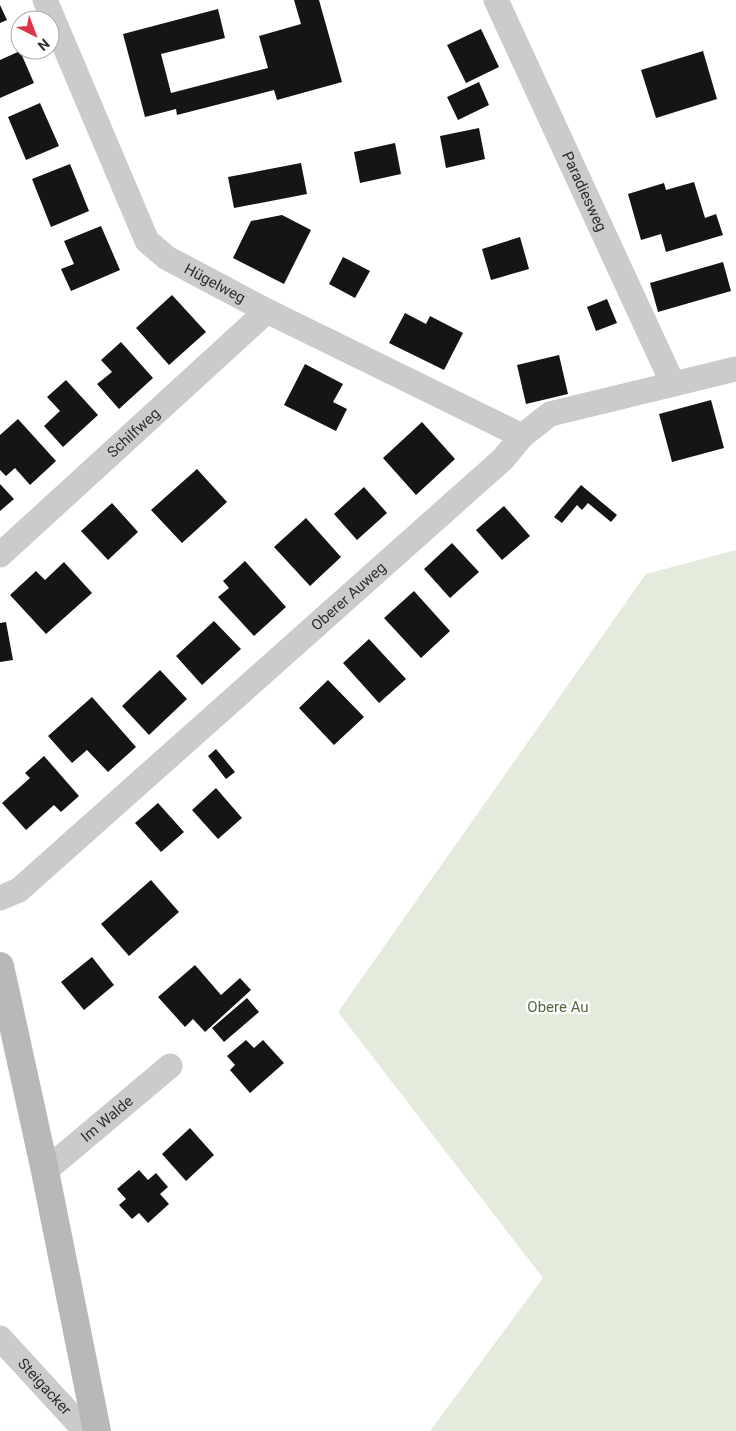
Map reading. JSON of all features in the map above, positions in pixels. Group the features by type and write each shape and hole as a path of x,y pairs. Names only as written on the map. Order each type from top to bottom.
{"street":[{"name":"Hügelweg","path":"45,0 147,242 167,258 267,311 522,436"},
{"name":"Paradiesweg","path":"496,0 673,384"},
{"name":"Schilfweg","path":"0,555 267,311"},
{"name":"Oberer Auweg","path":"0,898 19,890 503,459 522,436 550,414 736,369"},
{"path":"0,966 45,1172 97,1428"},
{"name":"Im Walde","path":"45,1172 170,1066"},
{"name":"Steigacker","path":"0,1338 78,1423 97,1428"}],"green space":[{"name":"Obere Au","path":"736,550 736,1431 430,1431 543,1278 338,1012 646,574"}],"building":[{"path":"294,0 319,0 342,82 277,100 274,90 177,115 176,109 145,117 123,34 218,9 225,38 161,54 171,93 268,68 259,36 301,24"},
{"path":"0,5 7,20 0,23"},
{"path":"481,29 499,67 466,83 447,45"},
{"path":"703,51 717,99 656,118 641,70"},
{"path":"10,56 10,60 24,60 34,83 0,98 0,60"},
{"path":"479,82 489,105 458,120 447,97"},
{"path":"40,103 59,146 26,160 8,117"},
{"path":"479,128 485,159 446,168 440,136"},
{"path":"395,143 401,174 360,183 354,152"},
{"path":"301,163 307,194 234,208 228,177"},
{"path":"70,164 89,211 51,227 32,179"},
{"path":"694,182 705,218 716,214 723,235 666,252 661,234 641,240 628,194 664,183 666,190"},
{"path":"282,215 311,230 284,284 233,258 251,221"},
{"path":"101,226 120,270 71,291 61,269 74,264 64,241"},
{"path":"520,237 529,269 491,280 482,249"},
{"path":"343,257 370,271 355,298 329,284"},
{"path":"723,262 731,291 658,312 650,283"},
{"path":"172,295 206,332 169,365 136,328"},
{"path":"607,299 617,323 596,331 587,307"},
{"path":"405,313 426,324 430,316 463,333 444,370 389,343"},
{"path":"121,342 153,378 119,409 97,384 112,372 101,360"},
{"path":"559,355 568,394 526,404 517,365"},
{"path":"305,364 343,384 333,402 347,409 336,431 284,405"},
{"path":"66,380 98,415 63,447 44,426 60,411 47,397"},
{"path":"711,400 724,448 672,462 659,414"},
{"path":"18,419 56,461 30,485 15,468 6,476 0,470 0,435"},
{"path":"422,422 455,459 416,495 383,458"},
{"path":"197,469 227,502 182,543 151,510"},
{"path":"0,484 14,499 0,511"},
{"path":"581,485 617,515 611,522 588,503 582,510 577,505 562,523 554,517"},
{"path":"364,487 387,513 357,540 334,514"},
{"path":"112,503 138,532 108,560 81,531"},
{"path":"504,506 530,536 502,560 476,530"},
{"path":"306,518 341,557 310,586 274,547"},
{"path":"452,543 479,572 450,598 424,569"},
{"path":"245,561 286,607 254,636 218,597 229,588 223,581"},
{"path":"64,562 92,593 46,634 10,595 36,571 45,580"},
{"path":"414,591 450,631 421,658 384,618"},
{"path":"214,621 241,649 202,685 176,656"},
{"path":"6,622 13,660 0,662 0,623"},
{"path":"369,639 406,679 379,703 343,663"},
{"path":"160,670 187,699 149,735 122,706"},
{"path":"328,680 364,717 334,745 299,708"},
{"path":"92,697 136,747 108,772 87,750 72,763 48,736"},
{"path":"216,749 235,772 226,779 208,756"},
{"path":"44,756 79,796 61,812 54,805 26,830 2,803 30,778 25,773"},
{"path":"216,788 242,818 218,839 192,810"},
{"path":"158,803 184,832 161,852 135,823"},
{"path":"151,880 179,912 129,956 101,924"},
{"path":"92,957 114,985 84,1010 61,982"},
{"path":"195,965 221,995 240,978 251,990 205,1032 193,1019 185,1027 158,997"},
{"path":"247,998 259,1012 224,1042 212,1028"},
{"path":"246,1040 254,1048 263,1040 284,1063 250,1093 230,1070 235,1065 227,1056"},
{"path":"190,1128 214,1155 186,1181 162,1154"},
{"path":"139,1170 148,1180 156,1173 168,1187 160,1194 169,1204 148,1223 139,1213 132,1219 119,1205 126,1199 117,1189"}]}
